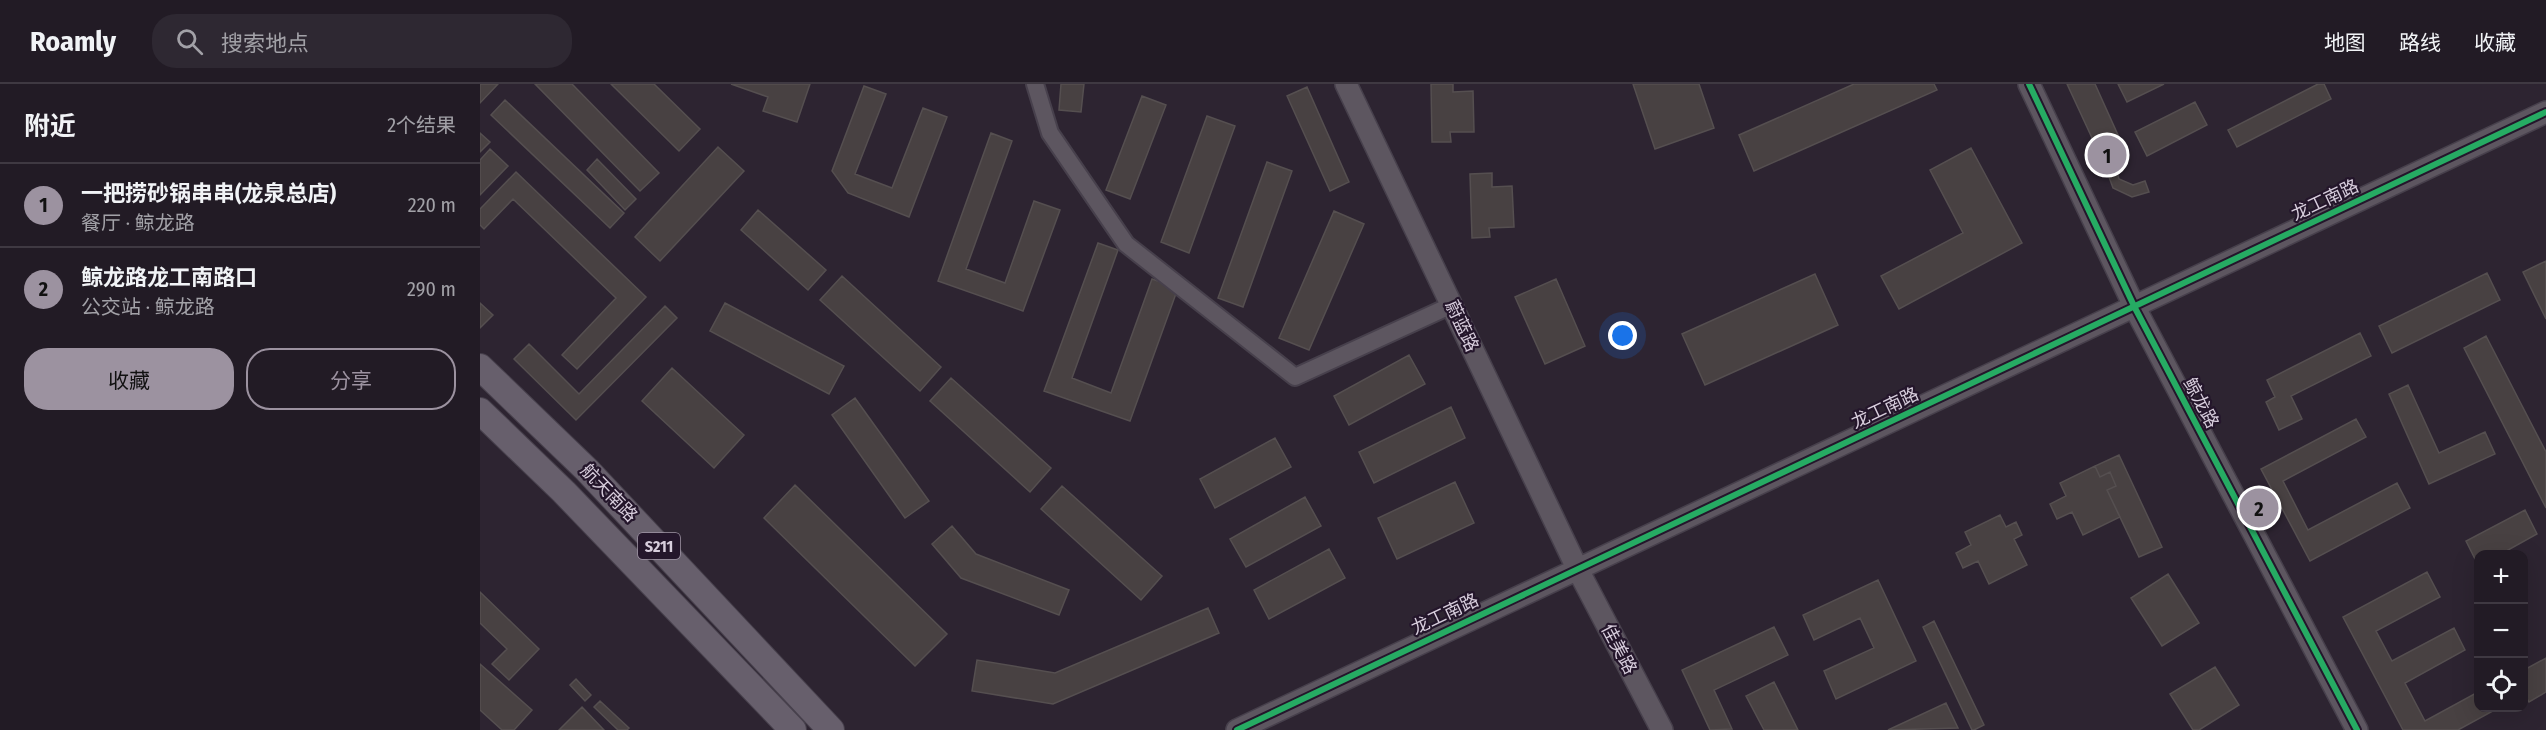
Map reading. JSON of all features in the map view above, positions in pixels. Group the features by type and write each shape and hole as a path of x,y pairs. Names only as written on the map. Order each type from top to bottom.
{"main road":[{"name":"航天南路","path":"480,367 587,470 831,730"},
{"name":"航天南路","path":"480,411 564,492 793,730"}],"street":[{"path":"1035,84 1050,133 1126,244 1295,377 1452,305"},
{"name":"蔚蓝路","path":"1346,84 1577,568"},
{"name":"鲸龙路","path":"2030,84 2134,308 2356,730"},
{"name":"龙工南路","path":"1237,730 2546,112"},
{"name":"佳美路","path":"1577,568 1662,730"}],"building":[{"path":"480,84 498,84 480,103"},
{"path":"535,84 572,84 659,173 640,191"},
{"path":"611,84 654,84 700,129 679,151"},
{"path":"731,84 810,84 797,122 763,111 768,97"},
{"path":"1061,84 1084,84 1081,112 1059,110"},
{"path":"1431,84 1453,84 1453,92 1473,91 1474,132 1450,132 1451,142 1432,142"},
{"path":"1633,84 1699,84 1714,128 1655,149"},
{"path":"1854,84 1934,84 1937,90 1754,171 1739,135"},
{"path":"2067,84 2095,84 2127,155 2105,166"},
{"path":"2118,84 2164,84 2127,102"},
{"path":"2318,84 2324,84 2331,99 2237,147 2228,130"},
{"path":"864,86 886,94 855,174 892,188 923,108 947,117 909,217 848,193 832,171"},
{"path":"1307,87 1349,182 1330,191 1287,96"},
{"path":"1142,96 1166,105 1130,199 1106,190"},
{"path":"505,100 624,213 610,228 491,115"},
{"path":"2195,102 2207,125 2147,156 2135,132"},
{"path":"1207,116 1235,126 1189,253 1161,242"},
{"path":"480,133 490,142 480,152"},
{"path":"991,133 1012,141 966,269 1005,283 1034,201 1060,210 1023,311 938,281"},
{"path":"718,147 744,171 660,261 635,237"},
{"path":"1971,148 2022,243 1899,309 1881,276 1963,233 1930,170"},
{"path":"490,149 508,166 480,195 480,160"},
{"path":"597,159 636,199 625,210 587,170"},
{"path":"1267,162 1292,171 1243,307 1218,298"},
{"path":"2114,163 2119,179 2133,185 2145,181 2149,192 2132,197 2113,188 2105,166"},
{"path":"516,172 646,297 577,369 562,355 616,298 513,199 484,229 480,225 480,209"},
{"path":"1492,173 1492,187 1512,186 1514,227 1489,228 1490,237 1472,238 1470,174"},
{"path":"758,210 826,270 808,290 741,230"},
{"path":"1334,211 1364,224 1309,350 1279,338"},
{"path":"1098,243 1118,250 1072,378 1111,393 1152,279 1178,288 1130,421 1044,391"},
{"path":"2546,261 2546,319 2523,272"},
{"path":"2487,273 2500,300 2392,353 2379,326"},
{"path":"1815,274 1838,325 1705,385 1682,334"},
{"path":"842,276 941,367 920,391 820,300"},
{"path":"1556,279 1585,346 1545,364 1515,297"},
{"path":"480,303 493,315 480,328"},
{"path":"725,303 844,366 829,394 710,331"},
{"path":"665,306 677,318 576,420 514,359 529,344 579,394"},
{"path":"2360,333 2371,356 2291,396 2302,419 2279,430 2266,402 2275,397 2267,380"},
{"path":"2486,336 2546,452 2546,508 2464,348"},
{"path":"1409,355 1425,384 1349,425 1334,396"},
{"path":"672,368 744,435 714,468 642,401"},
{"path":"951,378 1051,468 1030,492 930,401"},
{"path":"2408,385 2439,453 2485,432 2495,454 2429,484 2389,394"},
{"path":"855,398 929,501 905,518 832,415"},
{"path":"1451,407 1465,438 1374,483 1359,452"},
{"path":"2356,419 2366,437 2283,481 2308,530 2397,483 2410,508 2310,561 2261,469"},
{"path":"1275,438 1291,467 1215,508 1200,479"},
{"path":"2119,455 2162,547 2139,557 2107,490 2116,486 2110,472 2100,477 2095,466"},
{"path":"2095,466 2100,477 2110,472 2116,486 2107,490 2120,517 2083,535 2072,512 2057,519 2050,504 2066,496 2060,483"},
{"path":"1455,482 1474,523 1397,559 1378,518"},
{"path":"795,485 947,634 915,666 764,518"},
{"path":"1062,486 1162,576 1141,600 1041,509"},
{"path":"1305,497 1321,526 1246,567 1230,539"},
{"path":"2525,510 2537,534 2508,550 2474,550 2474,557 2466,541"},
{"path":"2000,515 2006,527 2016,522 2022,535 2014,539 2027,565 1989,584 1978,561 1963,568 1956,553 1971,545 1965,532"},
{"path":"952,526 976,554 1069,590 1059,615 961,578 932,544"},
{"path":"1329,549 1345,578 1269,619 1254,590"},
{"path":"2427,572 2440,597 2376,631 2392,661 2454,628 2465,650 2405,683 2425,721 2474,694 2474,712 2491,712 2458,730 2403,730 2343,617"},
{"path":"2168,574 2199,623 2162,646 2131,598"},
{"path":"1878,580 1916,661 1836,699 1824,671 1874,648 1860,618 1814,640 1803,615"},
{"path":"480,592 539,649 509,680 492,664 507,649 480,623"},
{"path":"1208,608 1219,633 1053,704 972,691 977,660 1055,673"},
{"path":"1934,621 1984,725 1974,730 1923,627"},
{"path":"1774,627 1788,655 1714,690 1732,729 1710,730 1682,670"},
{"path":"2546,658 2546,692 2529,702 2528,700 2528,668"},
{"path":"480,664 532,710 514,730 502,730 480,710"},
{"path":"2215,667 2239,705 2199,730 2193,730 2170,694"},
{"path":"576,679 591,695 585,701 570,685"},
{"path":"1774,682 1798,730 1764,730 1746,696"},
{"path":"600,701 629,728 627,730 618,730 594,707"},
{"path":"1946,703 1958,728 1888,730"},
{"path":"582,707 604,730 559,730"}],"cycle path":[{"path":"2029,84 2135,308 2357,730"},
{"path":"1237,730 2546,112"}],"place":[{"name":"一把捞砂锅串串(龙泉总店)","path":"2107,155"},
{"name":"鲸龙路龙工南路口","path":"2259,508"}]}
